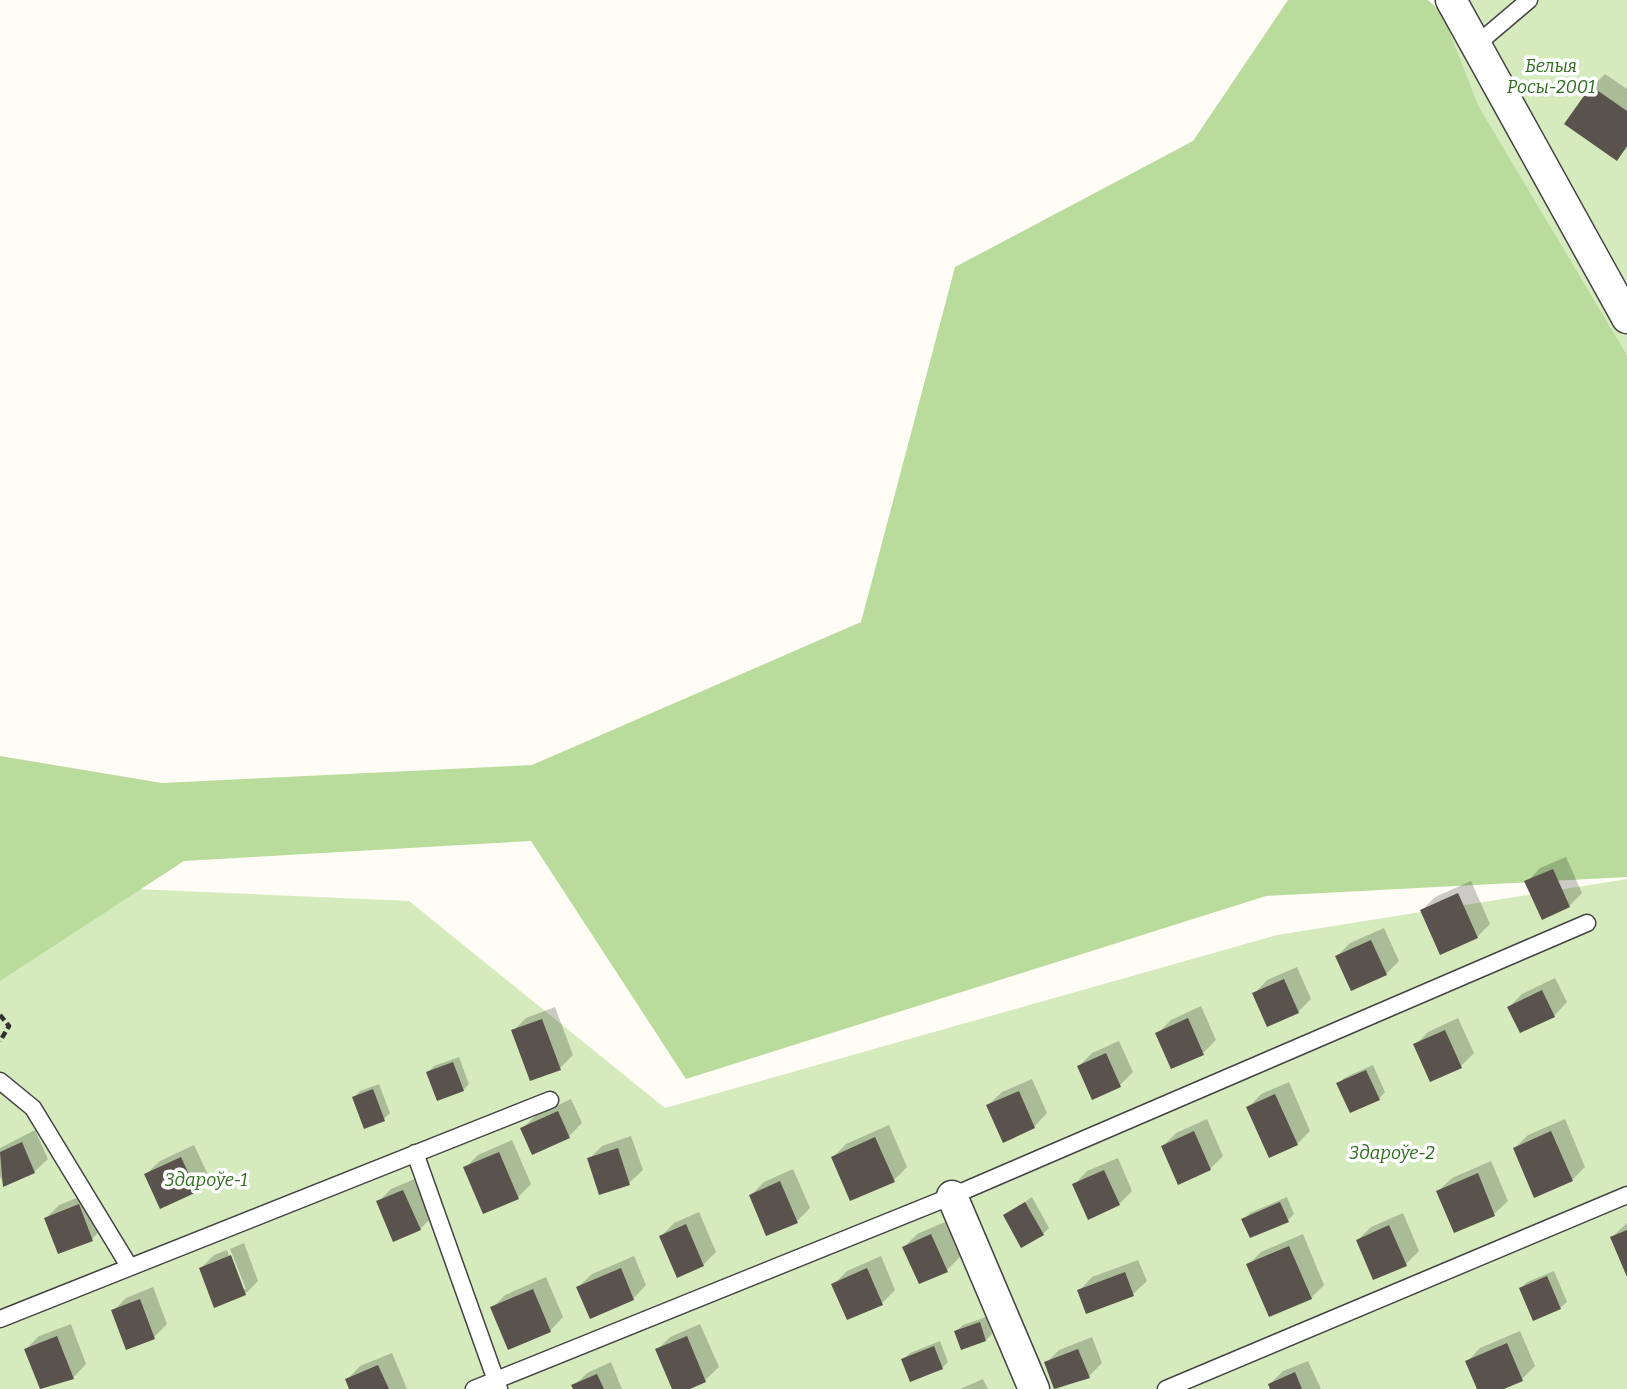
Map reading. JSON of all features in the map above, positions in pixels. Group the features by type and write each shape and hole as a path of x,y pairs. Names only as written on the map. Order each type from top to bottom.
{"street":[{"path":"1451,0 1627,318"},
{"path":"952,1196 1034,1389"}],"lane":[{"path":"1476,45 1529,0"},
{"path":"474,1389 497,1385 952,1196 1587,923"},
{"path":"0,1082 33,1108 129,1266"},
{"path":"0,1319 550,1100"},
{"path":"415,1153 497,1385"},
{"path":"1166,1389 1627,1195"}],"path":[{"path":"0,1015 9,1026 0,1041"}],"green space":[{"path":"1288,0 1428,0 1442,13 1478,105 1627,355 1627,877 1266,896 686,1079 531,841 184,861 0,981 0,756 162,783 532,765 861,622 955,267 1193,141"},
{"name":"Белыя Росы-2001","path":"1434,0 1627,0 1627,355 1478,105"},
{"name":"Здароўе-2","path":"1627,879 1627,1389 0,1389 0,883 409,901 665,1108 1277,935"}],"building":[{"path":"1591,86 1627,111 1627,146 1617,161 1564,124"},
{"path":"1553,869 1570,907 1542,920 1524,881"},
{"path":"1458,893 1478,938 1440,955 1420,910"},
{"path":"1371,940 1387,975 1351,991 1335,956"},
{"path":"1284,979 1299,1013 1267,1027 1252,993"},
{"path":"1542,990 1555,1017 1520,1033 1507,1007"},
{"path":"1188,1018 1204,1055 1171,1069 1155,1033"},
{"path":"542,1019 561,1070 530,1081 511,1030"},
{"path":"1445,1030 1462,1068 1430,1082 1413,1044"},
{"path":"1106,1053 1121,1087 1092,1100 1077,1066"},
{"path":"453,1062 464,1091 437,1101 426,1072"},
{"path":"1366,1070 1380,1100 1350,1113 1336,1083"},
{"path":"373,1089 385,1121 364,1129 352,1097"},
{"path":"1019,1091 1035,1128 1003,1143 986,1105"},
{"path":"1275,1094 1298,1145 1269,1158 1246,1107"},
{"path":"558,1111 570,1138 532,1155 520,1128"},
{"path":"1194,1131 1211,1170 1178,1185 1161,1146"},
{"path":"1551,1131 1573,1181 1534,1198 1513,1148"},
{"path":"875,1137 895,1182 850,1201 831,1157"},
{"path":"22,1142 35,1173 3,1187 0,1152"},
{"path":"618,1148 630,1185 599,1195 587,1158"},
{"path":"499,1152 519,1199 483,1214 463,1167"},
{"path":"181,1157 197,1192 160,1209 144,1174"},
{"path":"1104,1170 1120,1205 1088,1220 1072,1184"},
{"path":"1478,1173 1495,1216 1454,1233 1436,1191"},
{"path":"780,1181 798,1223 766,1236 749,1195"},
{"path":"403,1190 421,1230 393,1242 376,1201"},
{"path":"1025,1202 1044,1235 1021,1248 1003,1215"},
{"path":"1280,1202 1289,1222 1250,1238 1241,1219"},
{"path":"79,1204 93,1241 58,1254 44,1218"},
{"path":"686,1224 704,1266 677,1278 659,1236"},
{"path":"1389,1225 1407,1266 1373,1280 1356,1240"},
{"path":"1627,1230 1627,1277 1610,1237"},
{"path":"931,1234 948,1272 919,1284 902,1247"},
{"path":"1289,1246 1312,1299 1269,1317 1246,1264"},
{"path":"231,1255 246,1295 214,1308 199,1268"},
{"path":"621,1268 634,1300 590,1319 576,1287"},
{"path":"867,1268 883,1305 847,1320 831,1284"},
{"path":"1125,1272 1134,1296 1086,1314 1077,1290"},
{"path":"1547,1276 1561,1309 1533,1321 1519,1288"},
{"path":"533,1289 551,1332 508,1350 490,1307"},
{"path":"140,1299 155,1339 126,1350 111,1310"},
{"path":"980,1322 986,1341 961,1350 954,1331"},
{"path":"57,1336 74,1379 40,1389 24,1349"},
{"path":"687,1336 706,1382 690,1389 672,1389 655,1349"},
{"path":"1507,1343 1523,1381 1504,1389 1477,1389 1465,1361"},
{"path":"934,1346 943,1369 910,1382 901,1359"},
{"path":"1078,1349 1090,1378 1054,1389 1044,1362"},
{"path":"378,1365 389,1389 349,1389 345,1379"},
{"path":"1295,1372 1302,1389 1270,1389 1268,1384"},
{"path":"597,1374 604,1389 573,1389 571,1385"}],"park label":[{"name":"Здароўе-1","path":"206,1181"}]}
